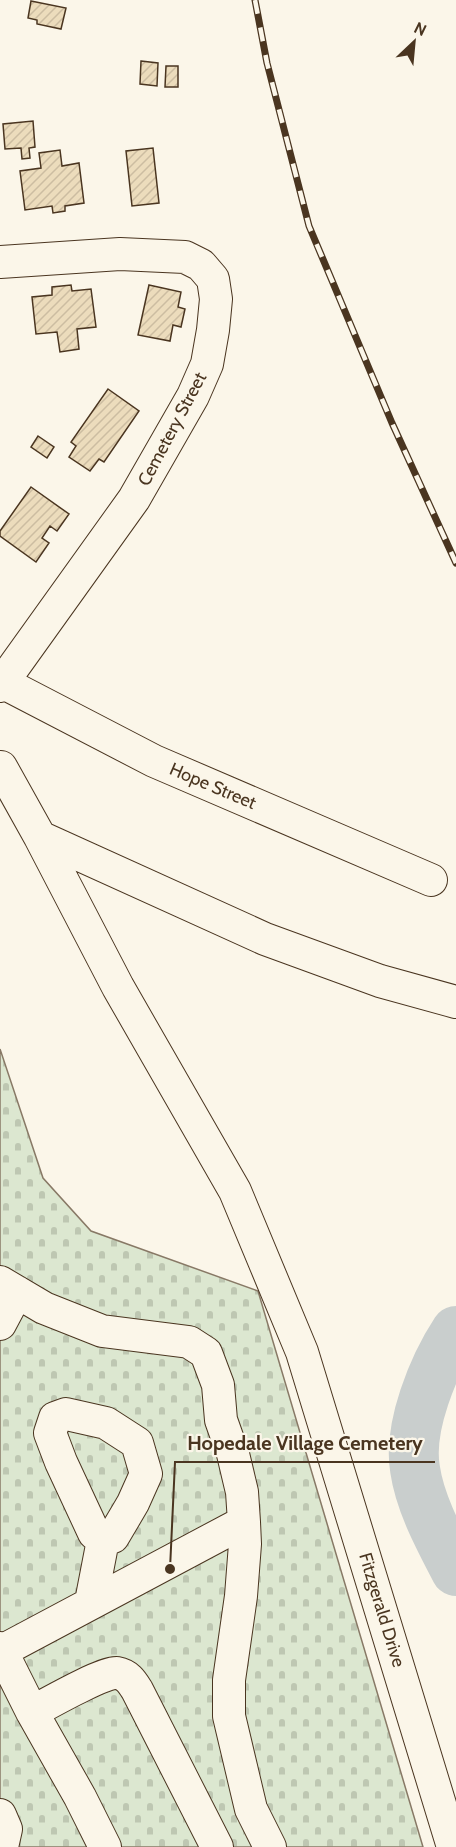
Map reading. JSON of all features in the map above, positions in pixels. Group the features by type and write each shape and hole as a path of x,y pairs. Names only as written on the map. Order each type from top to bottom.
{"street":[{"name":"Cemetery Street","path":"0,262 120,254 185,257 201,265 213,279 216,298 207,364 194,396 134,499 1,683"},
{"name":"Hope Street","path":"1,683 154,761 431,880"},
{"name":"Fitzgerald Drive","path":"1,767 118,987 235,1191 298,1341 453,1847"},
{"path":"40,837 265,939 380,981 456,1002"},
{"path":"0,1324 9,1287 44,1308 102,1331 189,1342 206,1353 218,1385 221,1420 233,1454 242,1492 244,1521 245,1544 241,1596 229,1680 229,1716 251,1809 270,1847"},
{"path":"105,1847 0,1650 110,1594 244,1521"},
{"path":"91,1602 103,1540"},
{"path":"32,1712 115,1672 129,1678 216,1847"},
{"path":"0,1815 6,1829 2,1847"}],"green space":[{"path":"0,1049 43,1178 91,1231 258,1291 423,1847 0,1847"}],"building":[{"path":"31,1 66,8 61,29 37,24 37,20 28,18"},
{"path":"141,61 158,63 157,86 140,84"},
{"path":"166,66 178,66 178,87 165,87"},
{"path":"33,121 35,147 29,148 30,158 22,159 21,148 5,149 3,124"},
{"path":"153,148 159,203 132,206 126,151"},
{"path":"60,150 62,166 79,163 84,203 65,206 65,211 53,213 52,206 25,210 20,171 41,168 39,153"},
{"path":"71,285 72,291 91,289 96,327 77,329 79,349 60,352 57,332 36,334 32,297 52,295 52,287"},
{"path":"149,285 181,292 178,307 185,309 181,327 173,325 170,341 138,335"},
{"path":"108,389 139,411 104,462 99,459 90,471 69,457 76,446 71,442"},
{"path":"38,436 54,447 47,458 31,447"},
{"path":"31,487 69,514 57,531 50,526 42,538 49,543 36,562 0,536 0,531"}],"waterway":[{"path":"456,1331 439,1361 424,1397 415,1435 414,1452 421,1495 431,1522 456,1571"}],"railway":[{"path":"255,0 267,63 309,226 392,423 456,563"}],"place":[{"name":"Hopedale Village Cemetery","path":"170,1569"}]}
